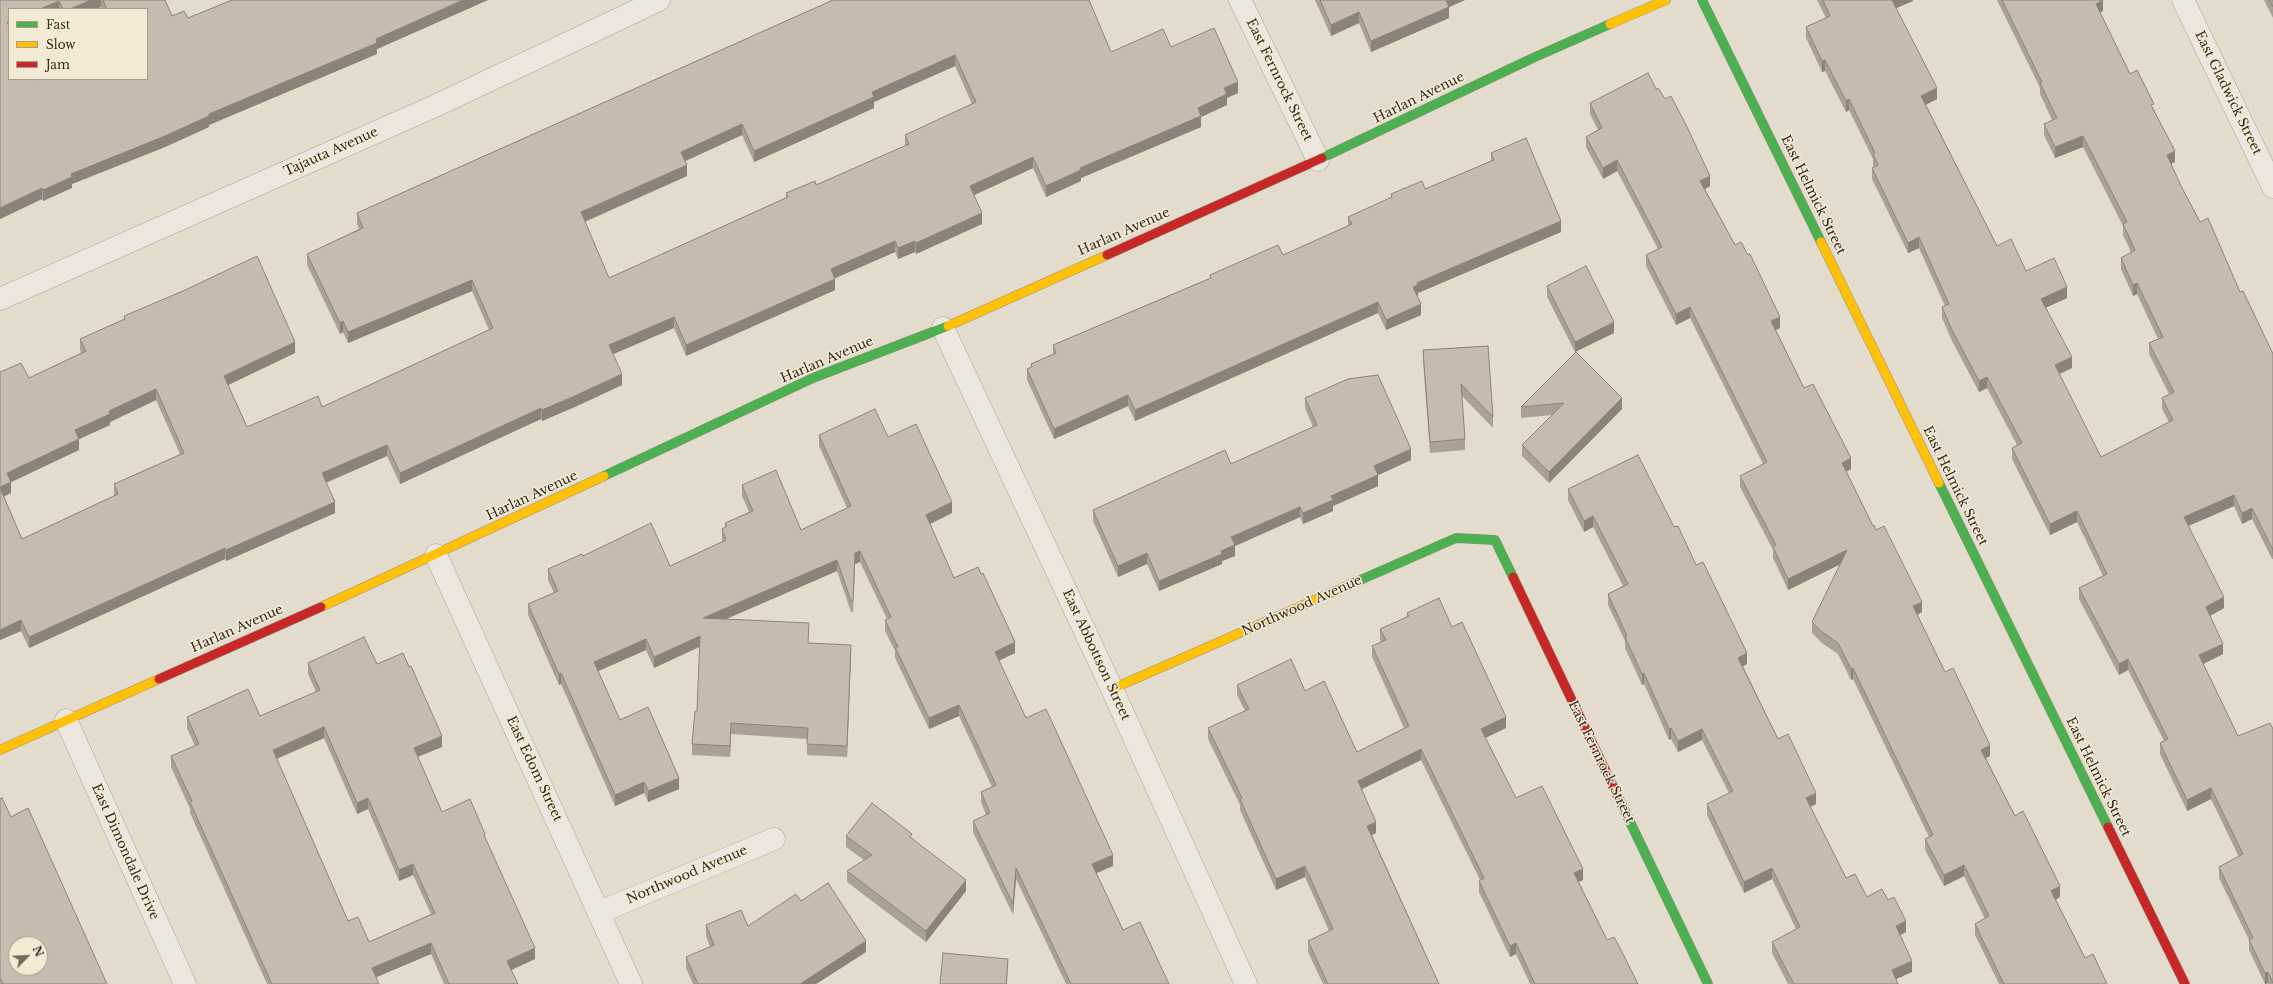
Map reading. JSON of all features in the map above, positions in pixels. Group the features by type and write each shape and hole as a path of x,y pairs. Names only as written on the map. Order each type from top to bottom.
{"street":[{"name":"Tajauta Avenue","path":"0,299 428,110 659,0"},
{"name":"East Fernrock Street","path":"1240,0 1318,160"},
{"name":"Harlan Avenue","path":"0,750 436,555 813,378 943,328 1318,160 1534,56 1666,0"},
{"name":"East Helmick Street","path":"1702,0 2185,984"},
{"name":"East Gladwick Street","path":"2183,0 2273,187"},
{"name":"East Abbottson Street","path":"943,328 1112,690 1246,984"},
{"name":"Northwood Avenue","path":"1112,690 1456,538 1495,540"},
{"name":"East Fernrock Street","path":"1495,540 1708,984"},
{"name":"East Edom Street","path":"436,555 600,912 631,984"},
{"name":"East Dimondale Drive","path":"66,720 185,984"},
{"name":"Northwood Avenue","path":"600,912 774,839"}],"building":[{"path":"0,0 91,0 72,8 62,8 59,1 42,8 8,8 8,80 148,80 148,8 107,8 103,0 165,0 172,16 184,11 188,18 232,0 463,0 376,39 377,43 209,114 209,116 165,136 71,174 72,177 43,190 42,188 0,208"},
{"path":"833,0 1089,0 1111,52 1163,29 1171,47 1214,28 1238,82 1224,88 1227,94 1198,108 1201,116 1080,168 1081,170 1046,186 1033,157 970,186 982,213 916,243 915,241 898,248 895,241 831,269 835,279 686,345 674,317 609,345 622,374 577,395 542,410 541,408 400,473 387,445 322,473 335,502 226,550 225,548 29,637 21,620 0,630 0,488 22,539 118,494 114,484 184,453 156,389 109,411 110,414 75,430 79,439 7,473 11,482 0,487 0,372 21,363 29,378 86,351 80,339 125,319 124,316 183,291 257,256 295,342 224,376 247,427 318,396 322,407 493,328 472,280 348,332 343,321 340,323 307,254 363,228 357,213","holes":["955,55 976,102 905,135 909,144 816,185 815,181 786,193 788,197 609,278 581,212 687,165 681,152 742,124 754,151 874,97 872,92"]},
{"path":"1320,0 1446,0 1449,7 1371,41 1359,12 1331,25"},
{"path":"1823,0 1892,0 1937,88 1921,96 1997,246 2011,239 2026,271 2054,258 2067,287 2041,299 2072,357 2055,365 2101,457 2173,420 2162,398 2174,392 2149,343 2163,337 2137,283 2133,285 2121,258 2135,250 2123,224 2127,222 2083,136 2055,147 2044,124 2057,118 2040,83 2042,82 2002,0 2103,0 2096,4 2130,74 2137,70 2154,104 2151,105 2175,151 2167,155 2181,186 2200,222 2208,218 2240,292 2243,291 2273,354 2273,548 2252,508 2242,513 2234,495 2184,517 2224,597 2206,607 2223,644 2199,655 2238,736 2270,723 2273,729 2273,983 2268,972 2265,973 2249,940 2253,938 2219,867 2243,854 2211,788 2187,800 2160,743 2168,739 2128,659 2119,664 2079,588 2107,574 2077,511 2050,524 2012,448 2022,443 1987,377 1979,381 1952,330 1942,307 1949,304 1919,237 1908,243 1872,168 1878,165 1873,154 1875,153 1849,99 1846,101 1825,60 1822,61 1806,27 1830,16"},
{"path":"2270,0 2273,0 2273,7"},
{"path":"1648,73 1656,89 1658,88 1665,99 1671,96 1688,129 1710,176 1700,181 1735,245 1741,242 1748,255 1750,254 1780,317 1771,321 1804,388 1813,384 1851,458 1842,463 1873,526 1874,525 1876,530 1884,526 1922,602 1913,606 1945,672 1953,668 1990,745 1981,750 2015,816 2023,811 2060,886 2051,891 2085,958 2093,954 2107,984 2004,984 1975,924 1989,916 1964,865 1944,875 1925,839 1933,835 1853,668 1851,669 1838,643 1822,632 1812,622 1847,550 1788,579 1773,547 1776,545 1740,476 1767,462 1690,307 1676,314 1646,255 1662,247 1617,160 1603,168 1586,137 1602,128 1590,103"},
{"path":"1526,138 1561,221 1417,283 1418,285 1413,287 1421,304 1386,320 1378,302 1135,410 1128,395 1054,429 1027,369 1032,367 1031,364 1056,353 1053,345 1211,278 1210,275 1278,245 1283,255 1352,224 1348,217 1392,197 1391,194 1422,181 1425,189 1494,160 1491,153"},
{"path":"1586,266 1614,322 1575,342 1547,286"},
{"path":"1488,346 1493,417 1461,384 1465,439 1430,442 1423,350"},
{"path":"1576,352 1622,398 1549,472 1522,445 1564,403 1521,407"},
{"path":"1378,375 1411,449 1374,466 1378,475 1331,496 1333,500 1303,513 1300,507 1231,537 1235,545 1221,551 1222,554 1159,581 1147,553 1118,566 1093,510 1225,450 1231,464 1317,425 1305,398 1348,379"},
{"path":"875,409 888,437 916,424 952,502 926,515 954,578 978,567 981,574 983,573 1015,642 995,652 1026,718 1046,709 1113,855 1092,864 1123,930 1140,922 1169,984 1071,984 1016,868 1013,904 973,821 990,813 981,792 996,785 959,705 929,718 895,647 898,647 885,620 891,617 860,551 855,553 853,601 851,601 837,560 703,618 809,623 808,643 851,645 847,746 807,744 808,728 731,723 730,746 692,744 695,711 697,711 700,636 654,657 646,639 594,662 620,720 648,707 679,778 648,791 644,782 615,795 561,673 559,674 528,604 558,591 548,569 582,554 583,556 651,523 670,566 726,540 722,529 727,526 725,523 753,511 742,485 776,470 801,530 851,506 819,435"},
{"path":"1638,455 1674,527 1678,526 1696,565 1703,562 1747,653 1738,658 1778,739 1788,734 1816,793 1806,798 1846,878 1855,874 1867,897 1882,889 1888,900 1894,897 1906,921 1896,926 1912,961 1892,970 1898,984 1794,984 1772,942 1800,927 1772,868 1744,882 1707,804 1733,791 1702,729 1678,741 1671,728 1669,729 1644,673 1642,674 1625,637 1627,636 1608,594 1628,584 1593,516 1584,521 1568,489"},
{"path":"1439,598 1452,627 1462,622 1506,717 1481,729 1516,798 1542,786 1583,869 1574,873 1607,940 1614,937 1638,984 1535,984 1516,943 1510,946 1479,881 1484,878 1421,749 1358,781 1376,822 1367,826 1439,984 1328,984 1308,941 1333,929 1305,866 1276,879 1240,799 1242,798 1208,728 1249,709 1237,685 1291,659 1305,691 1324,681 1357,752 1409,726 1372,646 1386,640 1380,629 1409,616 1407,613"},
{"path":"364,637 377,664 403,653 409,667 411,666 442,736 414,748 442,812 470,799 485,834 484,835 535,948 507,961 518,984 449,984 431,943 372,968 379,984 272,984 190,802 192,801 171,756 199,744 187,717 248,689 260,716 320,690 308,663","holes":["324,727 357,803 368,798 399,870 413,864 435,913 369,942 358,917 348,921 273,750"]},
{"path":"2,798 11,817 28,808 107,984 3,984 0,978 0,799"},
{"path":"872,803 912,834 910,837 966,880 926,931 847,871 872,855 846,836"},
{"path":"828,883 866,941 800,984 698,984 686,957 714,945 706,925 741,910 748,926 796,894 801,901"},
{"path":"943,953 1008,959 1006,984 940,984"}],"traffic: fast":[{"path":"1702,0 1821,242"},
{"path":"1322,158 1535,57 1610,24"},
{"path":"604,476 813,378 948,326"},
{"path":"1939,483 2108,827"},
{"path":"1349,585 1456,538 1495,540 1513,577"},
{"path":"1619,799 1708,984"}],"traffic: slow":[{"path":"1610,24 1666,0"},
{"path":"1821,242 1939,483"},
{"path":"948,326 1107,255"},
{"path":"321,607 604,476"},
{"path":"1112,689 1349,585"},
{"path":"0,750 159,679"}],"traffic: jam":[{"path":"1107,255 1322,158"},
{"path":"1513,577 1619,799"},
{"path":"159,679 321,607"},
{"path":"2108,827 2185,984"}]}
